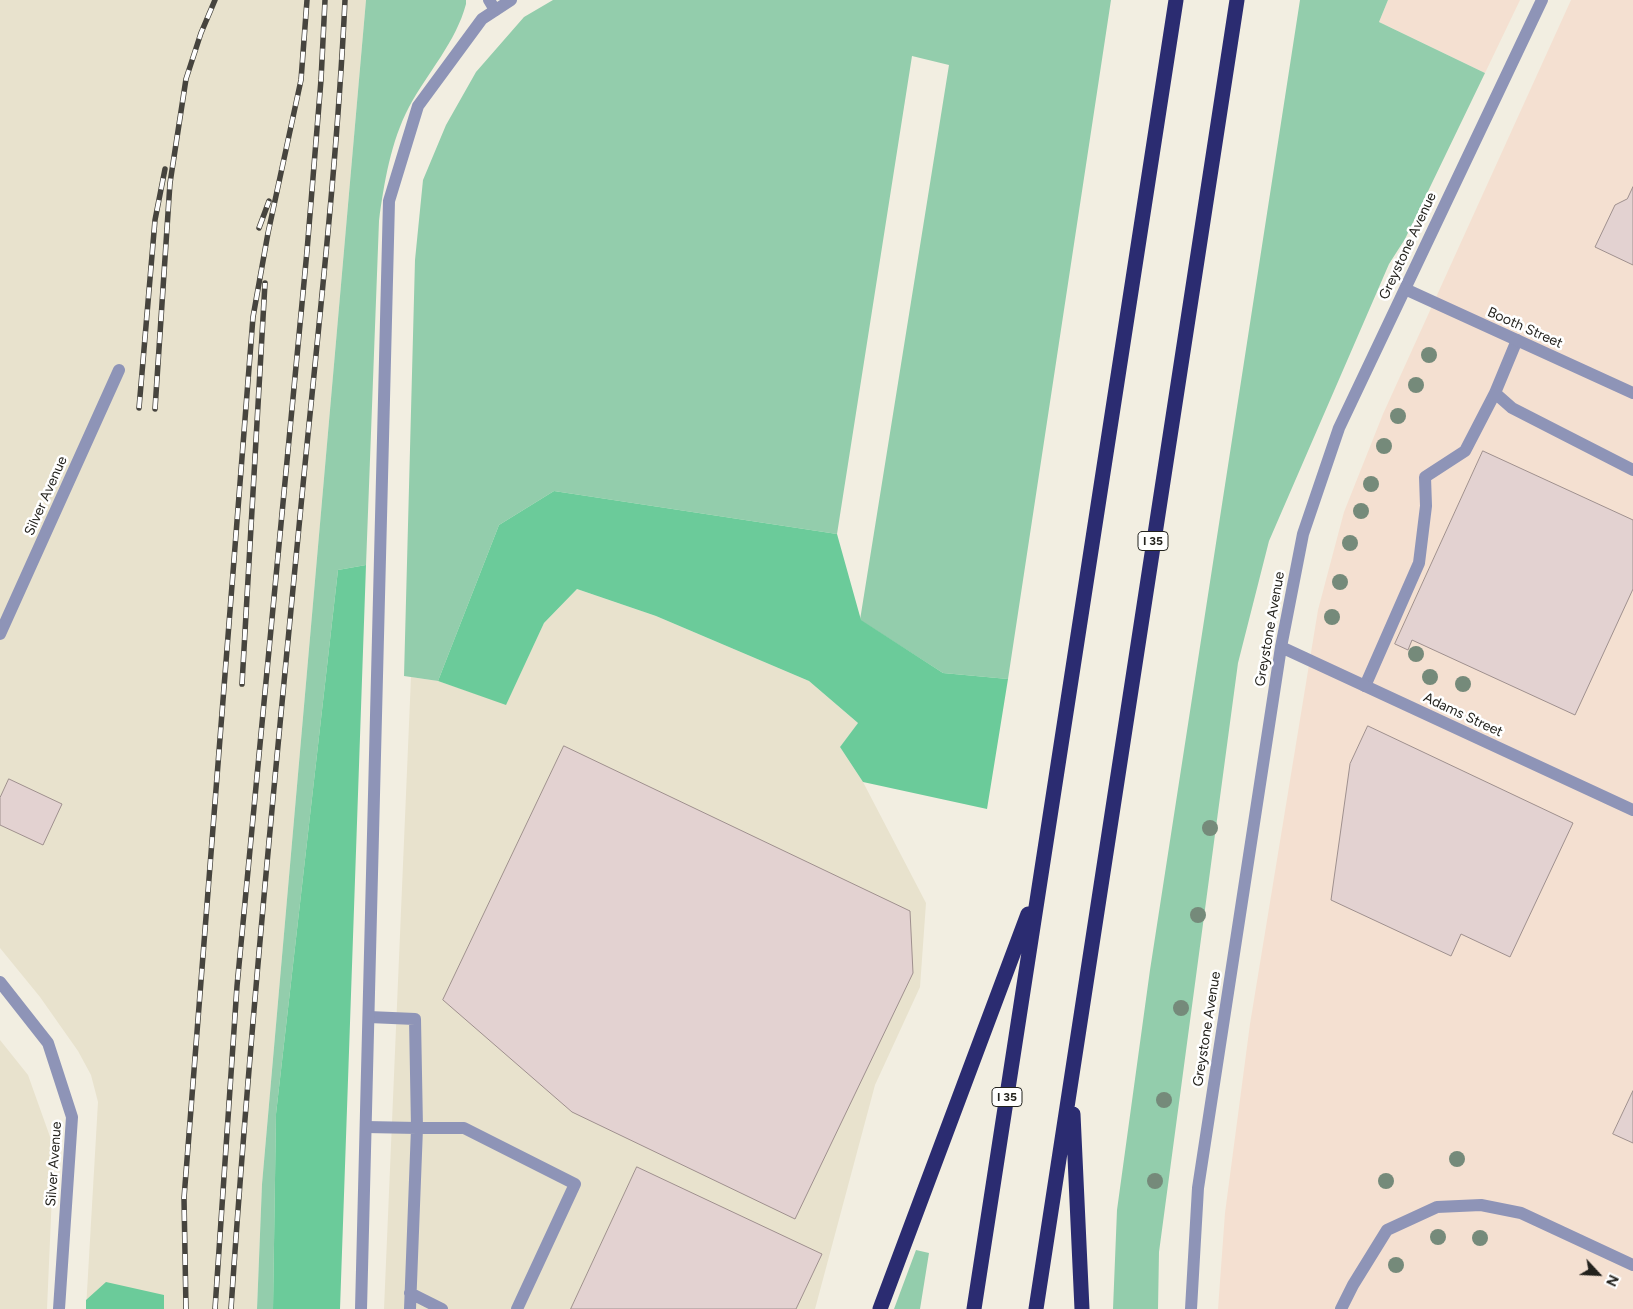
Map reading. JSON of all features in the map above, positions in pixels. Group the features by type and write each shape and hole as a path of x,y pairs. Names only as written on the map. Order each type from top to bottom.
{"highway":[{"name":"I 35","path":"974,1309 1176,0"},
{"name":"I 35","path":"1036,1309 1236,0"},
{"path":"880,1309 1040,884"},
{"path":"1072,1082 1082,1309"}],"street":[{"path":"361,1309 389,201 418,106 492,5 511,0"},
{"name":"Greystone Avenue","path":"1191,1309 1198,1188 1281,647 1303,534 1339,428 1542,0"},
{"name":"Booth Street","path":"1404,289 1633,393"},
{"path":"1364,686 1419,563 1426,506 1425,477 1465,451 1495,393 1517,340"},
{"name":"Silver Avenue","path":"0,634 119,370"},
{"path":"1495,393 1512,408 1633,470"},
{"name":"Adams Street","path":"1281,647 1633,810"},
{"name":"Silver Avenue","path":"0,982 48,1043 72,1117 59,1309"},
{"path":"369,1017 414,1019 417,1128 410,1309"},
{"path":"366,1126 464,1128 576,1184 516,1309"},
{"path":"1341,1309 1352,1285 1387,1230 1437,1207 1481,1204 1521,1213 1633,1265"},
{"path":"410,1293 442,1309"}],"shaded area":[{"path":"0,0 366,0 262,1184 257,1309 86,1309 98,1102 91,1075 78,1051 40,997 0,948"},
{"path":"1388,0 1520,0 1485,73 1379,22"},
{"path":"1571,0 1633,0 1633,1309 1218,1309 1225,1213 1250,1024 1318,610 1344,512 1383,414"},
{"path":"577,589 656,616 809,681 858,723 840,747 863,782 926,903 920,987 875,1085 815,1309 384,1309 411,677 438,681 506,704 544,623"},
{"path":"0,1040 28,1075 54,1148 47,1309 0,1309"}],"green space":[{"path":"366,0 466,0 466,4 449,44 416,94 403,120 389,162 383,192 379,221 366,565 338,570 276,1114 273,1309 257,1309 262,1184"},
{"path":"553,0 1111,0 1008,679 943,673 860,620 949,65 912,56 837,534 554,491 499,525 438,681 404,676 415,260 423,180 446,125 476,72 524,17"},
{"path":"1300,0 1388,0 1379,22 1485,73 1405,239 1389,264 1269,541 1238,663 1159,1252 1158,1309 1113,1309 1117,1210 1150,970"},
{"path":"554,491 837,534 861,620 943,673 1008,679 987,809 863,782 840,747 858,723 809,681 656,616 577,589 544,623 506,705 438,681 499,525"},
{"path":"366,565 340,1309 273,1309 276,1114 338,570"},
{"path":"916,1250 929,1253 920,1309 894,1309"},
{"path":"106,1282 164,1295 164,1309 86,1309 86,1300"}],"building":[{"path":"1633,187 1633,265 1595,247 1615,205 1627,199"},
{"path":"1483,451 1633,520 1633,589 1575,715 1412,640 1408,650 1395,644"},
{"path":"1368,726 1573,823 1510,957 1461,934 1451,956 1331,900 1350,764"},
{"path":"564,746 910,911 913,973 795,1219 572,1112 443,1000"},
{"path":"9,779 62,804 43,845 0,825 0,798"},
{"path":"1633,1091 1633,1143 1613,1134"},
{"path":"637,1167 822,1254 796,1309 571,1309"}],"railway":[{"path":"155,409 170,183 186,79 201,33 215,0"},
{"path":"186,1309 184,1198 253,317 268,233 301,80 307,0"},
{"path":"215,1309 237,986 307,251 321,80 325,0"},
{"path":"231,1309 263,908 332,190 345,0"},
{"path":"139,408 155,220 165,169"},
{"path":"259,228 269,201"},
{"path":"242,684 265,283"}]}
